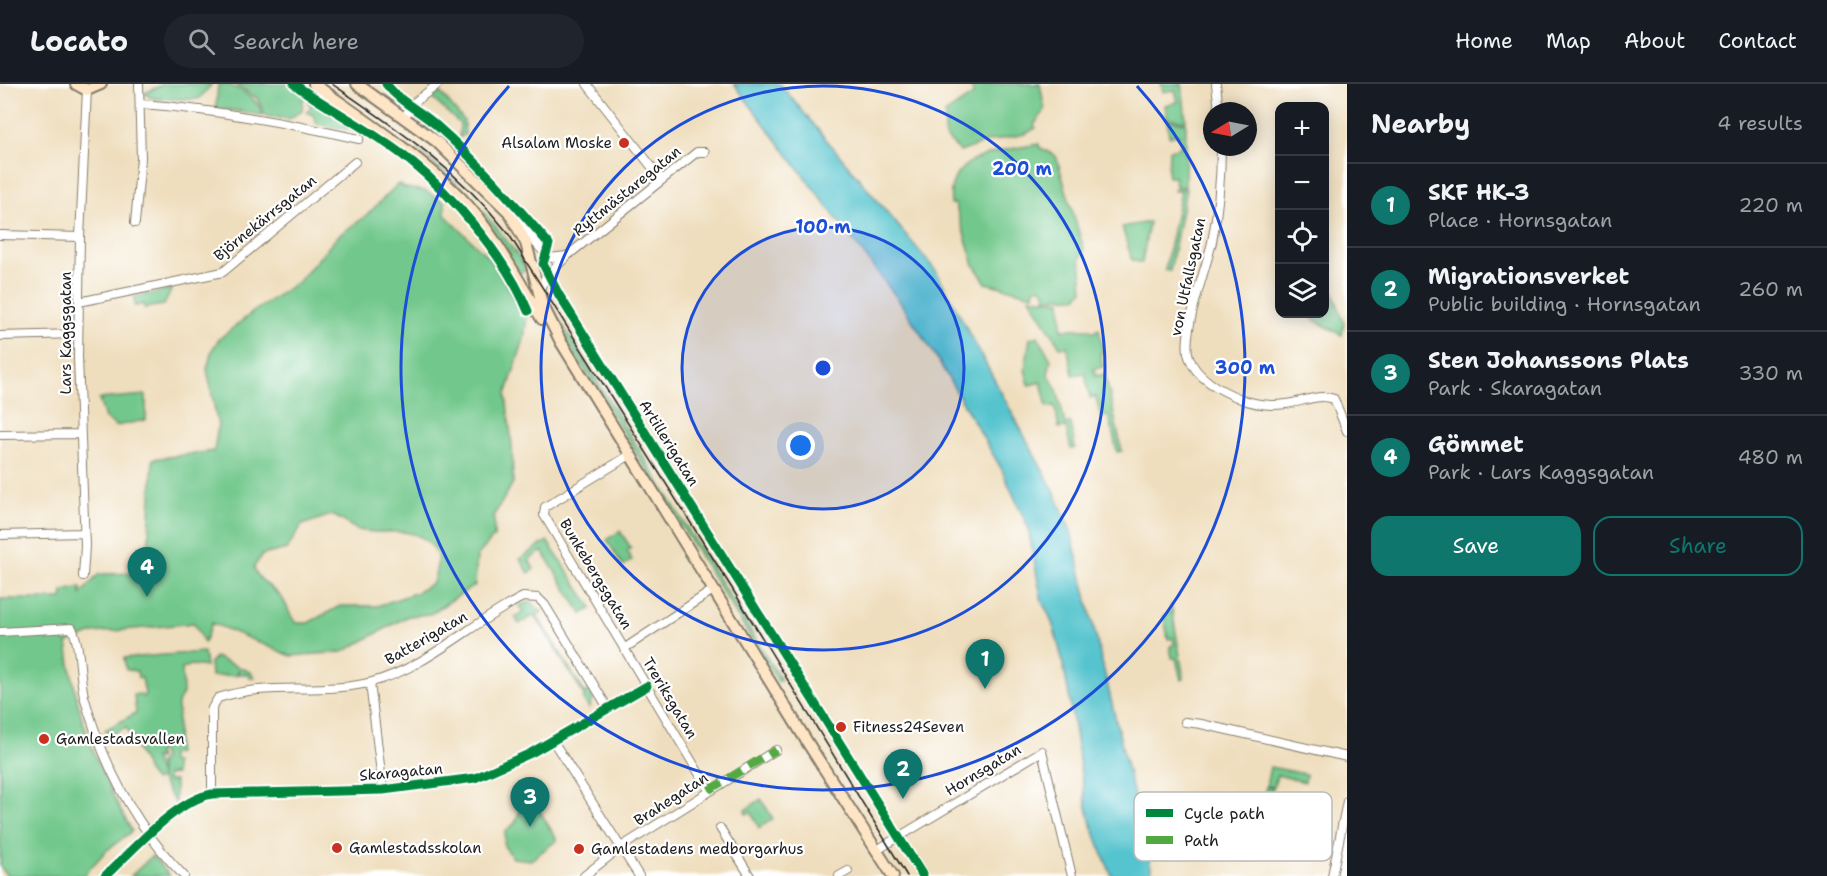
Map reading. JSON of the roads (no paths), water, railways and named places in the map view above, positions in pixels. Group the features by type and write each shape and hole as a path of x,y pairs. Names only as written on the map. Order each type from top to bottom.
{"main road":[{"path":"76,84 87,90 101,84"},
{"path":"314,84 388,136 460,198 484,226 533,305 561,342"},
{"path":"357,84 405,116 461,163 516,221 534,268 538,294 561,342 713,590 893,876"}],"street":[{"path":"135,222 141,158 139,84"},
{"path":"405,116 415,102 438,84"},
{"path":"587,84 662,180"},
{"path":"1216,84 1218,102"},
{"name":"Lars Kaggsgatan","path":"83,576 85,546 78,334 87,90"},
{"path":"140,104 181,107 313,128 359,139"},
{"name":"Ryttmästaregatan","path":"533,305 546,276 567,256 697,152 705,152"},
{"name":"von Utfallsgatan","path":"1220,156 1217,210 1188,334 1189,357 1196,369 1211,383 1253,402 1280,405 1321,396 1334,399 1347,431"},
{"name":"Björnekärrsgatan","path":"79,302 223,272 355,162"},
{"name":"Ryttmästaregatan","path":"516,221 549,258 567,256"},
{"path":"0,235 80,237"},
{"path":"0,336 78,334"},
{"path":"0,435 80,434"},
{"name":"Bunkebergsgatan","path":"625,648 544,516 545,507 630,455"},
{"path":"0,535 83,533"},
{"name":"Treriksgatan","path":"709,790 625,648 713,590"},
{"name":"Batterigatan","path":"212,794 212,708 218,698 239,693 320,689 370,683 411,666 507,606 528,596 538,598 545,605 608,708"},
{"path":"0,632 72,628 82,689 96,733 117,782 148,837 184,876"},
{"path":"370,683 383,790"},
{"name":"Skaragatan","path":"105,876 196,798 212,794 383,790 475,778 554,741 647,686"},
{"path":"1185,722 1347,757"},
{"path":"554,741 639,876"},
{"name":"Brahegatan","path":"584,876 621,847 776,750"},
{"name":"Hornsgatan","path":"877,850 1042,751 1072,876"},
{"path":"1332,876 1347,801"},
{"path":"720,828 750,876"},
{"path":"839,876 848,871"}],"water":[{"path":"734,84 780,84 936,271 1055,493 1071,532 1134,796 1134,861 1149,861 1153,876 1112,876 1097,840 1086,803 1063,667 1050,617 1042,603 1028,527 1001,468 935,355 900,302"}],"tram line":[{"path":"332,84 426,151 468,189 508,233 733,590 907,876"}],"place":[{"name":"Alsalam Moske","path":"624,143"},
{"name":"Gömmet","path":"147,597"},
{"name":"SKF HK-3","path":"985,689"},
{"name":"Fitness24Seven","path":"841,727"},
{"name":"Gamlestadsvallen","path":"44,739"},
{"name":"Migrationsverket","path":"903,799"},
{"name":"Sten Johanssons Plats","path":"530,827"},
{"name":"Gamlestadsskolan","path":"337,848"},
{"name":"Gamlestadens medborgarhus","path":"579,849"}]}
